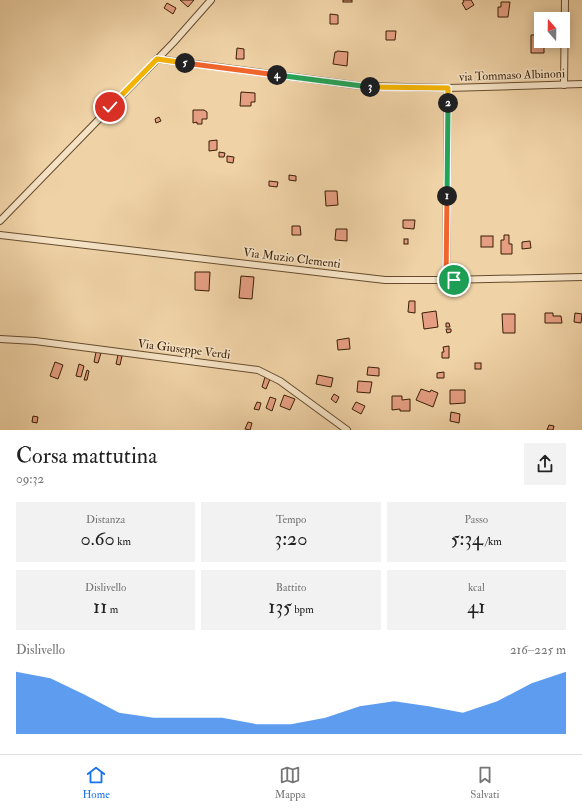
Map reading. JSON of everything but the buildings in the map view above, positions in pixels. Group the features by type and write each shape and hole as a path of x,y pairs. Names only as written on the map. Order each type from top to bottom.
{"street":[{"path":"0,221 157,59 211,0"},
{"path":"564,85 565,0"},
{"name":"via Tommaso Albinoni","path":"157,59 362,86 448,88 582,84"},
{"path":"446,280 448,88"},
{"name":"Via Muzio Clementi","path":"0,235 401,281 582,277"},
{"name":"Via Giuseppe Verdi","path":"0,339 27,340 258,370 280,381 347,430"}],"route":[{"path":"110,107 157,59 347,85 448,88 446,280 454,280"}]}
